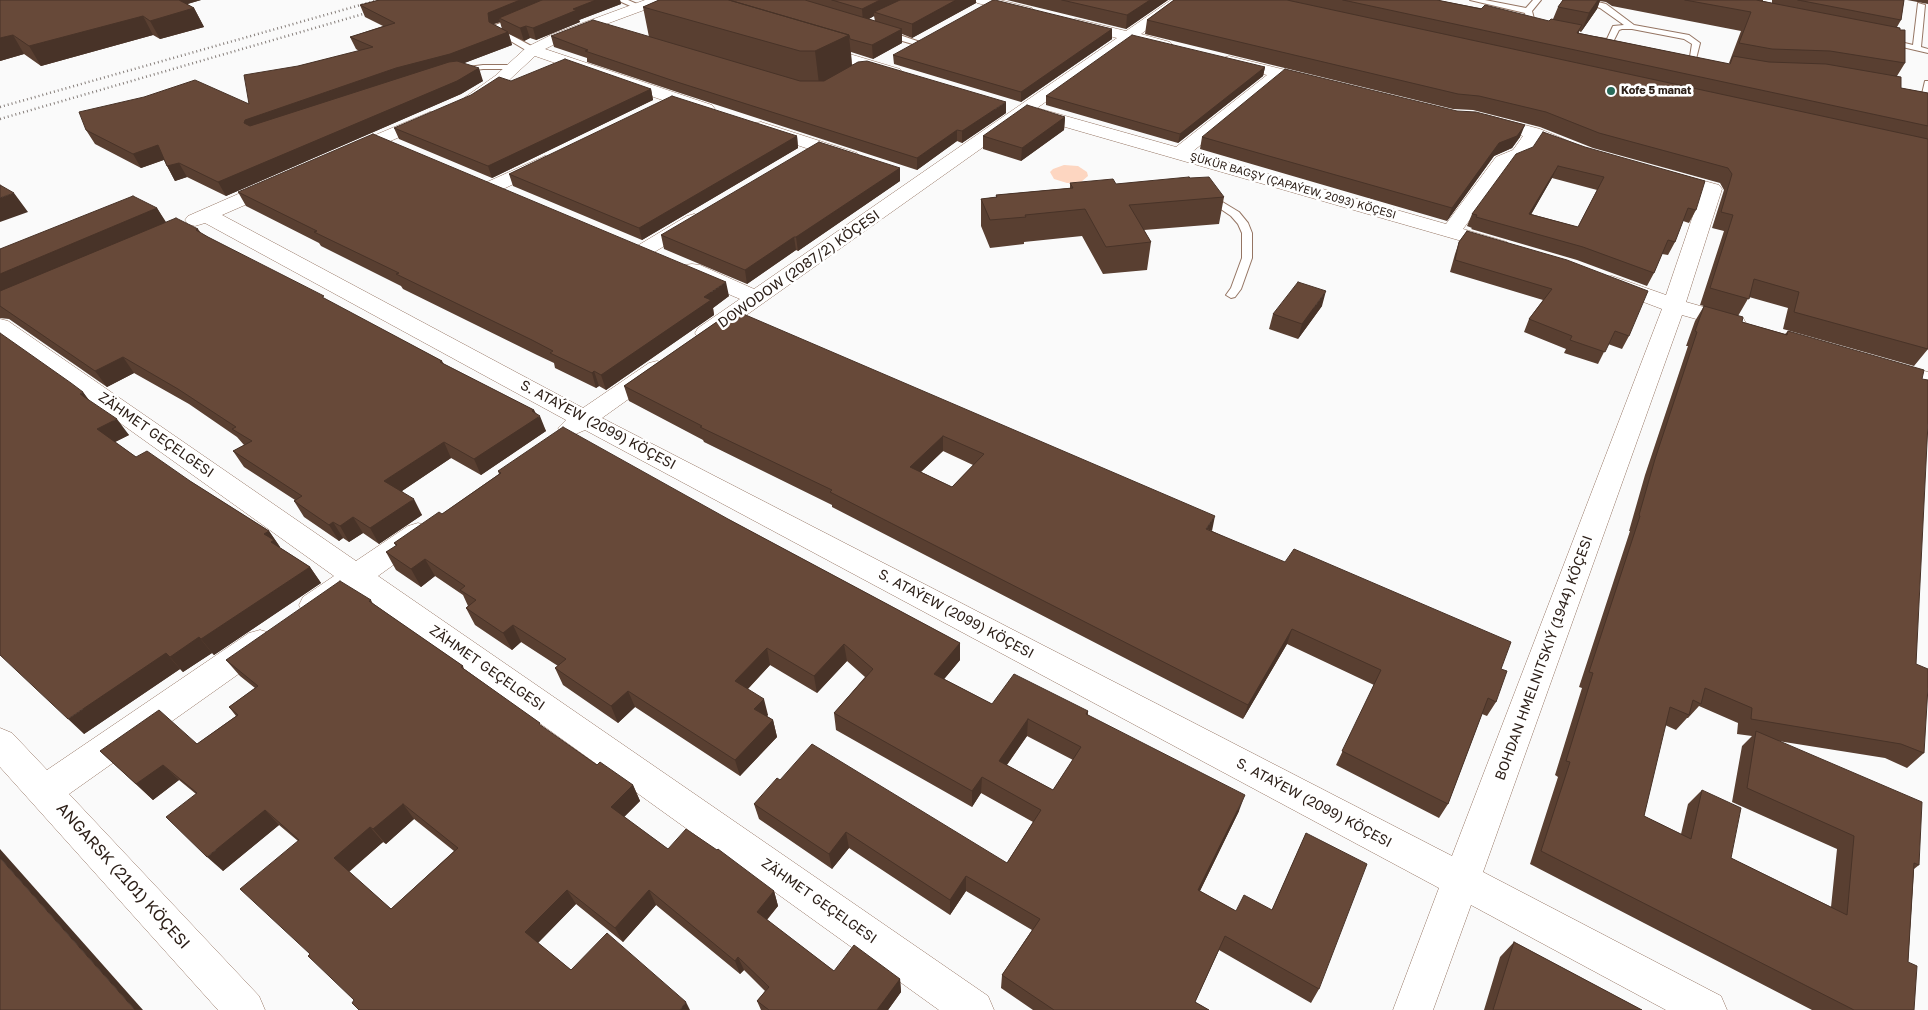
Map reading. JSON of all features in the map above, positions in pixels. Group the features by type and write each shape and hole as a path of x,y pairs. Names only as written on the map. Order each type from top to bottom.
{"street":[{"name":"DOWODOW (2087/2) KÖÇESI","path":"552,441 757,298 1013,107 1128,36 1180,0"},
{"path":"460,104 484,91 532,50 657,4"},
{"path":"983,4 1046,16"},
{"path":"1064,20 1185,50"},
{"path":"865,68 935,34"},
{"path":"798,44 865,68 911,77"},
{"path":"532,50 718,114"},
{"path":"1213,57 1337,87"},
{"path":"1180,153 1279,73"},
{"path":"655,108 673,99"},
{"name":"ŞÜKÜR BAGŞY (ÇAPAÝEW, 2093) KÖÇESI","path":"1013,107 1180,153 1515,250"},
{"path":"334,159 442,112"},
{"path":"1473,117 1534,133 1586,154"},
{"path":"745,122 871,163"},
{"path":"1451,232 1503,161 1520,154 1534,133"},
{"path":"379,139 406,150"},
{"path":"793,161 818,146"},
{"path":"520,197 485,183 557,156"},
{"name":"BOHDAN HMELNITSKIÝ (1944) KÖÇESI","path":"1414,1010 1674,306 1712,189 1656,174"},
{"path":"179,227 297,175"},
{"path":"710,210 652,254 757,298"},
{"name":"S. ATAÝEW (2099) KÖÇESI","path":"206,215 584,419 1707,1010"},
{"path":"1597,276 1674,306 1749,328"},
{"name":"ZÄHMET GEÇELGESI","path":"0,326 974,1010"},
{"path":"1872,364 1928,380"},
{"path":"299,615 438,519"},
{"path":"46,791 274,632"},
{"name":"ANGARSK (2101) KÖÇESI","path":"0,743 245,1010"}],"lane":[{"path":"621,0 657,4"},
{"path":"1474,0 1528,11"},
{"path":"1528,11 1537,0"},
{"path":"1582,0 1603,6 1632,27"},
{"path":"1917,48 1921,5"},
{"path":"1521,23 1531,25 1528,11"},
{"path":"530,15 496,28 496,30 532,50"},
{"path":"1583,37 1609,42 1616,28 1632,27 1693,40 1696,43 1692,61 1713,65"},
{"path":"873,29 919,43"},
{"path":"1879,40 1928,51"},
{"path":"452,71 483,67 513,67"},
{"path":"1924,96 1928,83"},
{"path":"1193,190 1209,196 1235,214 1243,224 1247,234 1247,258 1236,288 1231,295"}],"shaded area":[{"path":"1064,165 1078,166 1087,172 1088,176 1081,182 1075,183 1054,179 1050,172"}],"building":[{"path":"0,0 179,0 194,8 150,21 143,16 29,46 13,35 0,38"},
{"path":"379,0 520,0 488,13 489,22 508,32 450,54 396,68 245,120 244,123 250,126 449,62 457,61 479,68 457,81 218,182 179,163 167,166 158,145 133,154 86,130 79,112 144,97 195,80 249,104 244,75 298,66 373,47 350,37 395,23 360,5"},
{"path":"542,0 596,0 533,28 526,26 520,28 499,18"},
{"path":"659,0 729,0 849,35 815,51 800,51 643,7"},
{"path":"729,0 805,0 902,29 872,45 850,39 849,35"},
{"path":"832,0 880,0 862,9"},
{"path":"900,0 956,0 912,24 874,12"},
{"path":"993,0 1112,29 1021,92 893,55"},
{"path":"1062,0 1150,0 1127,15"},
{"path":"1174,0 1287,0 1928,139 1928,349 1794,312 1799,292 1754,279 1749,299 1710,288 1733,215 1721,212 1732,174 1728,168 1599,133 1546,112 1479,96 1458,94 1147,20"},
{"path":"1343,0 1437,0 1481,9 1485,5 1549,21 1551,19 1582,25 1577,33 1730,64 1733,56 1769,62 1826,64 1901,77 1901,88 1928,93 1928,126"},
{"path":"1563,0 1598,0 1589,13 1558,7"},
{"path":"1685,0 1756,0 1900,28 1900,30 1905,30 1905,63 1830,51 1772,49 1739,43 1751,12"},
{"path":"1798,0 1904,0 1901,20"},
{"path":"593,20 800,81 824,81 858,62 867,61 1006,102 962,131 957,130 917,158 677,82 585,51 588,50 551,36"},
{"path":"1132,35 1265,67 1180,134 1046,96"},
{"path":"565,59 651,89 488,166 394,128 471,95 499,77 511,81"},
{"path":"1285,69 1457,111 1476,112 1525,125 1517,136 1499,143 1452,208 1202,137"},
{"path":"672,96 797,136 639,228 509,174"},
{"path":"1027,105 1065,117 1022,148 983,136"},
{"path":"1543,132 1585,147 1705,181 1696,210 1688,208 1675,242 1668,240 1654,273 1583,247 1476,217 1477,215 1472,214 1516,154 1533,147","holes":["1558,166 1604,177 1578,227 1529,214"]},
{"path":"373,134 726,282 704,297 711,300 601,375 594,371 592,373 550,353 553,351 396,274 399,273 314,232 317,231 238,192"},
{"path":"819,142 900,168 745,270 661,235"},
{"path":"1189,177 1209,177 1224,197 1129,205 1151,242 1106,247 1085,209 990,220 981,199 997,197 996,195 1073,188 1070,183 1113,179 1116,184"},
{"path":"0,185 14,193 0,198"},
{"path":"133,196 157,208 0,274 0,249"},
{"path":"176,218 198,229 196,230 208,237 324,296 322,297 442,361 440,362 534,410 532,411 540,416 474,459 444,442 384,481 414,499 370,528 353,517 340,526 333,522 329,525 294,501 302,496 233,451 252,441 232,429 236,427 178,389 123,357 95,371 0,306 0,291"},
{"path":"1467,231 1567,260 1648,291 1629,336 1615,331 1605,352 1570,340 1572,336 1529,319 1552,289 1455,260 1459,242"},
{"path":"1298,282 1326,291 1302,324 1273,314"},
{"path":"1704,306 1743,317 1742,322 1787,335 1788,331 1924,370 1922,379 1928,380 1928,423 1916,664 1928,669 1924,753 1901,744 1751,719 1752,708 1705,688 1701,704 1693,700 1689,715 1670,707 1644,816 1691,839 1702,790 1741,808 1731,858 1847,915 1854,836 1747,788 1756,731 1922,802 1919,865 1914,863 1908,962 1917,966 1914,1010 1854,1010 1541,851 1570,762 1566,761 1593,673 1589,672 1640,516 1655,459"},
{"path":"734,310 1215,516 1206,529 1285,562 1294,549 1511,642 1501,669 1507,671 1496,702 1488,698 1448,804 1342,751 1381,670 1292,629 1248,705 830,492 832,490 700,427 702,426 624,386","holes":["943,436 984,454 952,487 910,467"]},
{"path":"0,333 83,392 80,394 117,419 97,429 136,457 147,451 190,481 269,531 264,534 274,540 271,542 310,567 201,639 199,637 170,657 166,653 68,719 0,655"},
{"path":"563,427 728,519 960,643 934,674 992,704 1014,674 1088,711 1086,714 1245,795 1198,890 1236,911 1244,895 1272,910 1306,833 1367,864 1319,989 1225,936 1195,1002 1209,1010 1054,1010 1002,975 1040,919 966,876 950,900 846,832 829,854 754,804 777,778 780,780 812,744 1007,863 1041,810 982,777 972,791 834,713 873,669 844,644 814,676 767,648 735,681 764,699 754,709 773,720 735,760 628,691 611,706 555,668 566,659 513,625 503,633 466,608 476,600 460,590 465,586 425,559 411,569 386,552 397,545 394,543 439,512 442,514 501,473 498,471","holes":["1028,719 1081,747 1053,790 999,761"]},
{"path":"340,581 371,600 369,601 463,666 461,667 597,765 600,762 633,785 611,807 668,849 686,829 718,849 774,891 757,912 834,971 854,945 900,979 877,1010 769,1010 757,1001 769,987 738,957 735,961 649,890 615,928 567,890 525,932 571,970 607,933 686,1002 680,1010 359,1010 352,1003 354,1000 308,956 310,954 240,889 299,840 265,810 207,857 166,817 197,793 163,765 136,784 100,751 159,710 197,744 238,715 229,707 258,686 226,660","holes":["403,804 458,848 391,909 334,858 370,827 373,829"]},
{"path":"0,858 135,1010 0,1010"},
{"path":"1514,942 1642,1010 1493,1010"}],"railway":[{"path":"0,107 378,0"},
{"path":"0,119 377,10"}],"place":[{"name":"Kofe 5 manat","path":"1611,91"}]}
